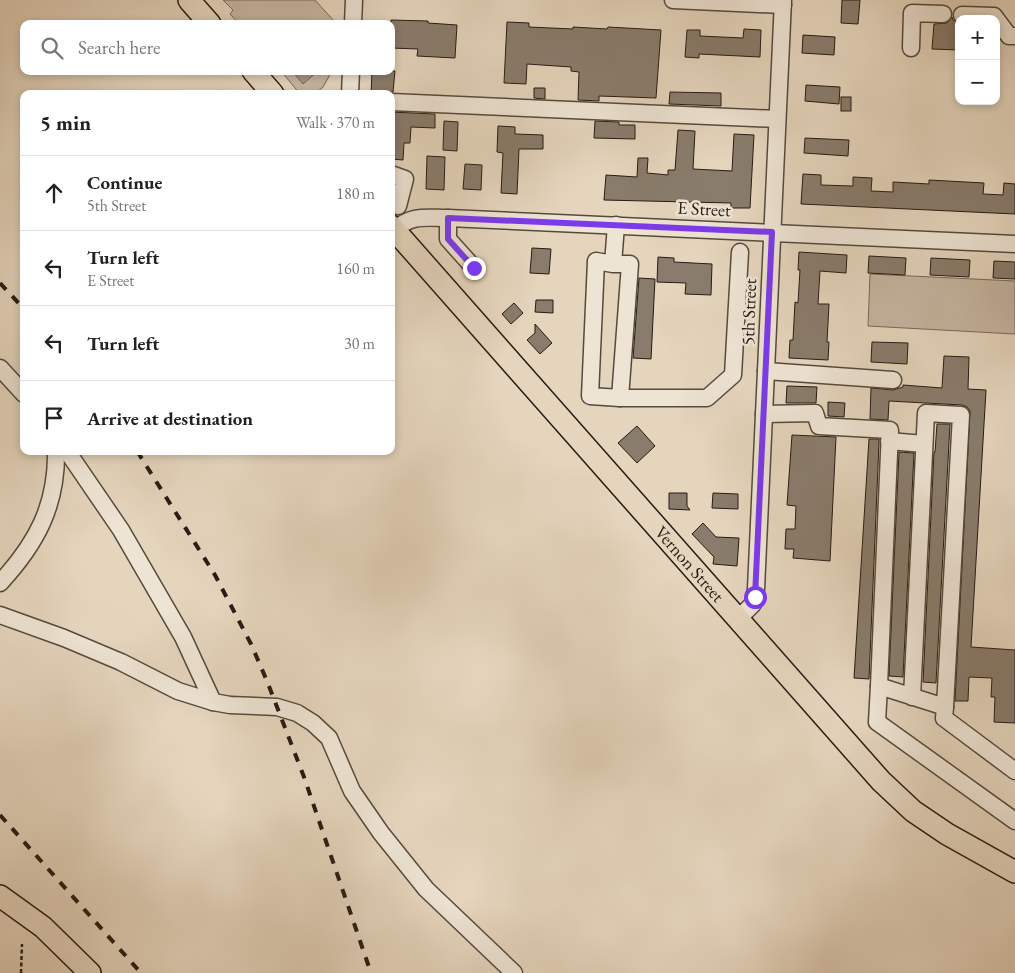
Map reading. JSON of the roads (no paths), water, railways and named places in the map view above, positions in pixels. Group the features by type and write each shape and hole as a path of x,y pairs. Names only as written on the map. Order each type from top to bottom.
{"main road":[{"path":"189,0 206,20"},
{"path":"256,75 270,90"},
{"name":"Vernon Street","path":"395,230 887,787 913,811 947,834 1015,872"},
{"path":"984,855 1015,854"},
{"path":"0,896 43,926 90,973"}],"street":[{"path":"353,20 354,0"},
{"path":"673,0 783,2"},
{"name":"5th Street","path":"738,619 753,604 756,589 783,2"},
{"path":"911,48 913,6 943,14"},
{"path":"1000,24 1009,36 1015,36"},
{"path":"350,90 351,75"},
{"path":"395,102 778,119"},
{"path":"395,175 405,179 398,206"},
{"name":"E Street","path":"395,227 412,218 448,218 1015,244"},
{"path":"448,218 448,239 474,268"},
{"path":"613,264 616,226"},
{"path":"620,398 630,264 596,262 590,396 620,398 707,398 733,375 740,252"},
{"path":"0,368 20,390"},
{"path":"766,371 893,380"},
{"path":"764,414 815,413 819,426 890,430 877,722 1015,821"},
{"path":"912,697 926,413 961,415 944,718 1015,771"},
{"path":"890,441 924,444"},
{"path":"0,583 23,557 36,536 46,513 55,481 56,455"},
{"path":"70,455 121,530 193,658 213,702"},
{"path":"0,615 64,638 121,662 178,691 213,702 230,705 277,706 297,713 313,723 329,738 352,791 381,833 426,889 514,973"},
{"path":"879,686 945,707"}],"railway":[{"path":"0,283 20,305"},
{"path":"140,455 215,575 251,644 304,777 371,973"},
{"path":"0,815 141,973"}]}
